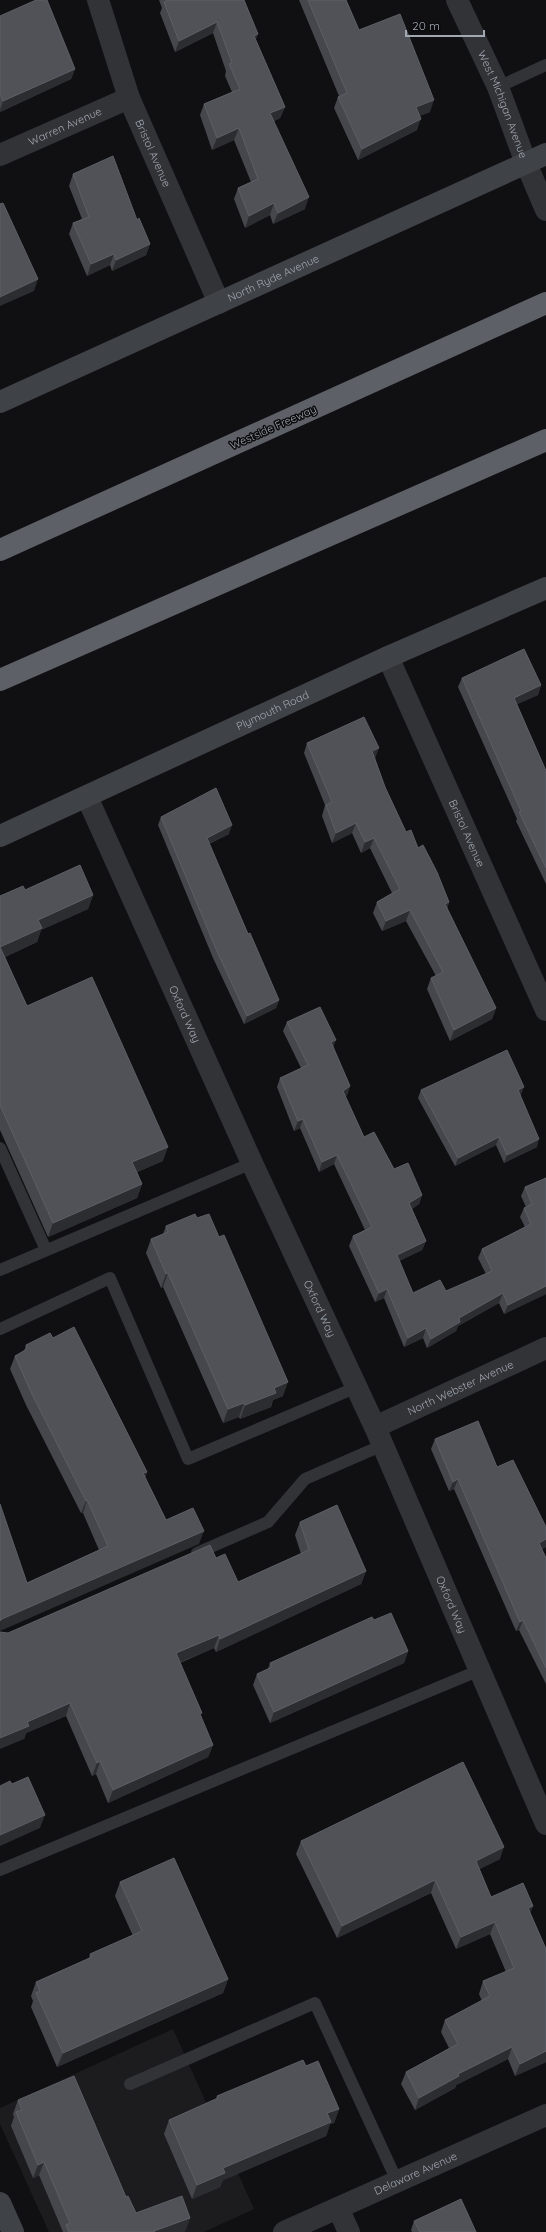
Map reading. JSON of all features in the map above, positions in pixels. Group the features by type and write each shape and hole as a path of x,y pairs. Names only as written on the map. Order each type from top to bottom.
{"highway":[{"name":"Westside Freeway","path":"0,550 546,303"},
{"path":"0,680 546,440"}],"street":[{"name":"Bristol Avenue","path":"98,0 129,98 219,303"},
{"name":"West Michigan Avenue","path":"457,0 498,87 526,163 546,210"},
{"name":"Warren Avenue","path":"0,155 129,98"},
{"name":"North Ryde Avenue","path":"0,402 546,154"},
{"name":"Plymouth Road","path":"0,836 388,657 546,588"},
{"name":"Bristol Avenue","path":"388,657 546,1010"},
{"name":"Oxford Way","path":"87,797 252,1163 379,1436 546,1824"},
{"name":"North Webster Avenue","path":"379,1436 546,1348"},
{"name":"Delaware Avenue","path":"284,2232 546,2115"},
{"path":"0,2203 13,2232"},
{"path":"338,2208 349,2232"}],"lane":[{"path":"498,87 546,65"},
{"path":"0,1148 46,1250"},
{"path":"0,1270 252,1163"},
{"path":"0,1330 110,1278 188,1458 357,1387"},
{"path":"188,1557 268,1522 305,1479 379,1436"},
{"path":"0,1870 480,1670"},
{"path":"130,2084 315,2003 396,2181"}],"shaded area":[{"path":"173,2029 254,2209 204,2232 49,2232 0,2124 0,2108"}],"building":[{"path":"36,0 47,0 75,69 3,101 0,94 0,16"},
{"path":"168,0 244,0 258,34 254,36 285,107 270,113 309,197 278,213 274,203 249,216 238,188 258,179 239,128 217,138 204,104 240,89 229,64 232,63 217,22 179,41 164,2"},
{"path":"308,0 346,0 359,30 400,14 434,100 416,107 421,119 362,149 338,97 347,93"},
{"path":"113,156 137,220 139,218 150,244 116,260 114,254 91,264 73,223 89,217 73,174"},
{"path":"3,203 38,279 0,297 0,204"},
{"path":"524,649 541,685 514,698 546,771 546,868 519,812 521,811 462,678"},
{"path":"364,717 379,748 372,751 385,787 406,832 411,830 418,848 423,845 437,872 449,902 445,904 496,1008 454,1030 431,978 443,972 410,910 386,921 377,902 400,889 374,838 365,842 356,823 336,833 326,805 332,802 307,743"},
{"path":"216,788 232,825 207,838 248,934 250,933 279,1000 247,1016 216,949 161,817"},
{"path":"80,865 93,895 38,920 42,928 0,947 0,896 23,886 25,890"},
{"path":"0,947 27,1006 92,977 168,1147 132,1162 142,1184 53,1223 0,1105"},
{"path":"320,1007 336,1040 331,1042 350,1086 343,1091 364,1137 374,1132 394,1169 408,1163 422,1195 409,1203 426,1241 397,1255 413,1293 440,1280 446,1291 492,1271 482,1249 531,1224 524,1208 532,1204 525,1187 546,1178 546,1286 508,1305 503,1293 459,1318 460,1322 431,1339 426,1328 408,1338 387,1289 379,1293 353,1236 372,1227 337,1155 322,1162 303,1119 298,1121 280,1078 308,1065 287,1022"},
{"path":"507,1050 524,1087 518,1090 539,1139 507,1155 499,1137 458,1158 421,1090"},
{"path":"195,1214 197,1218 209,1214 219,1237 224,1235 288,1382 274,1388 276,1393 245,1405 244,1403 228,1409 168,1273 166,1274 151,1239 168,1232 166,1226"},
{"path":"74,1327 147,1472 143,1473 166,1520 193,1508 204,1531 0,1621 0,1504 27,1583 108,1546 87,1500 86,1501 31,1392 15,1356 27,1349 26,1345 50,1333 53,1338"},
{"path":"478,1421 497,1467 513,1460 546,1527 546,1539 539,1543 546,1558 546,1668 523,1620 520,1622 458,1479 453,1482 435,1439"},
{"path":"337,1505 366,1571 220,1639 219,1635 176,1653 202,1713 200,1714 213,1745 113,1790 100,1761 97,1763 70,1703 27,1722 29,1726 0,1738 0,1632 8,1633 210,1545 216,1558 225,1554 238,1582 309,1550 300,1522"},
{"path":"391,1613 408,1651 274,1712 257,1674 272,1667 270,1663 372,1617 374,1620"},
{"path":"463,1762 504,1847 476,1861 491,1897 523,1883 533,1906 528,1908 546,1949 546,2051 520,2064 512,2047 458,2074 459,2076 419,2098 406,2072 458,2044 445,2020 490,1996 483,1981 514,1968 495,1922 461,1937 435,1880 342,1926 301,1841"},
{"path":"28,1777 45,1815 0,1835 0,1786 10,1781 12,1784"},
{"path":"174,1858 228,1979 63,2053 36,1993 40,1991 36,1982 92,1957 90,1954 142,1931 120,1882"},
{"path":"303,2060 306,2066 318,2061 339,2109 327,2113 331,2122 223,2168 225,2173 197,2185 169,2120 218,2098 217,2096"},
{"path":"74,2076 126,2197 128,2196 136,2213 182,2196 190,2218 154,2231 155,2232 69,2232 66,2225 70,2223 44,2162 38,2165 16,2112 22,2110 18,2100"},
{"path":"461,2199 476,2232 420,2232 414,2221"}]}
